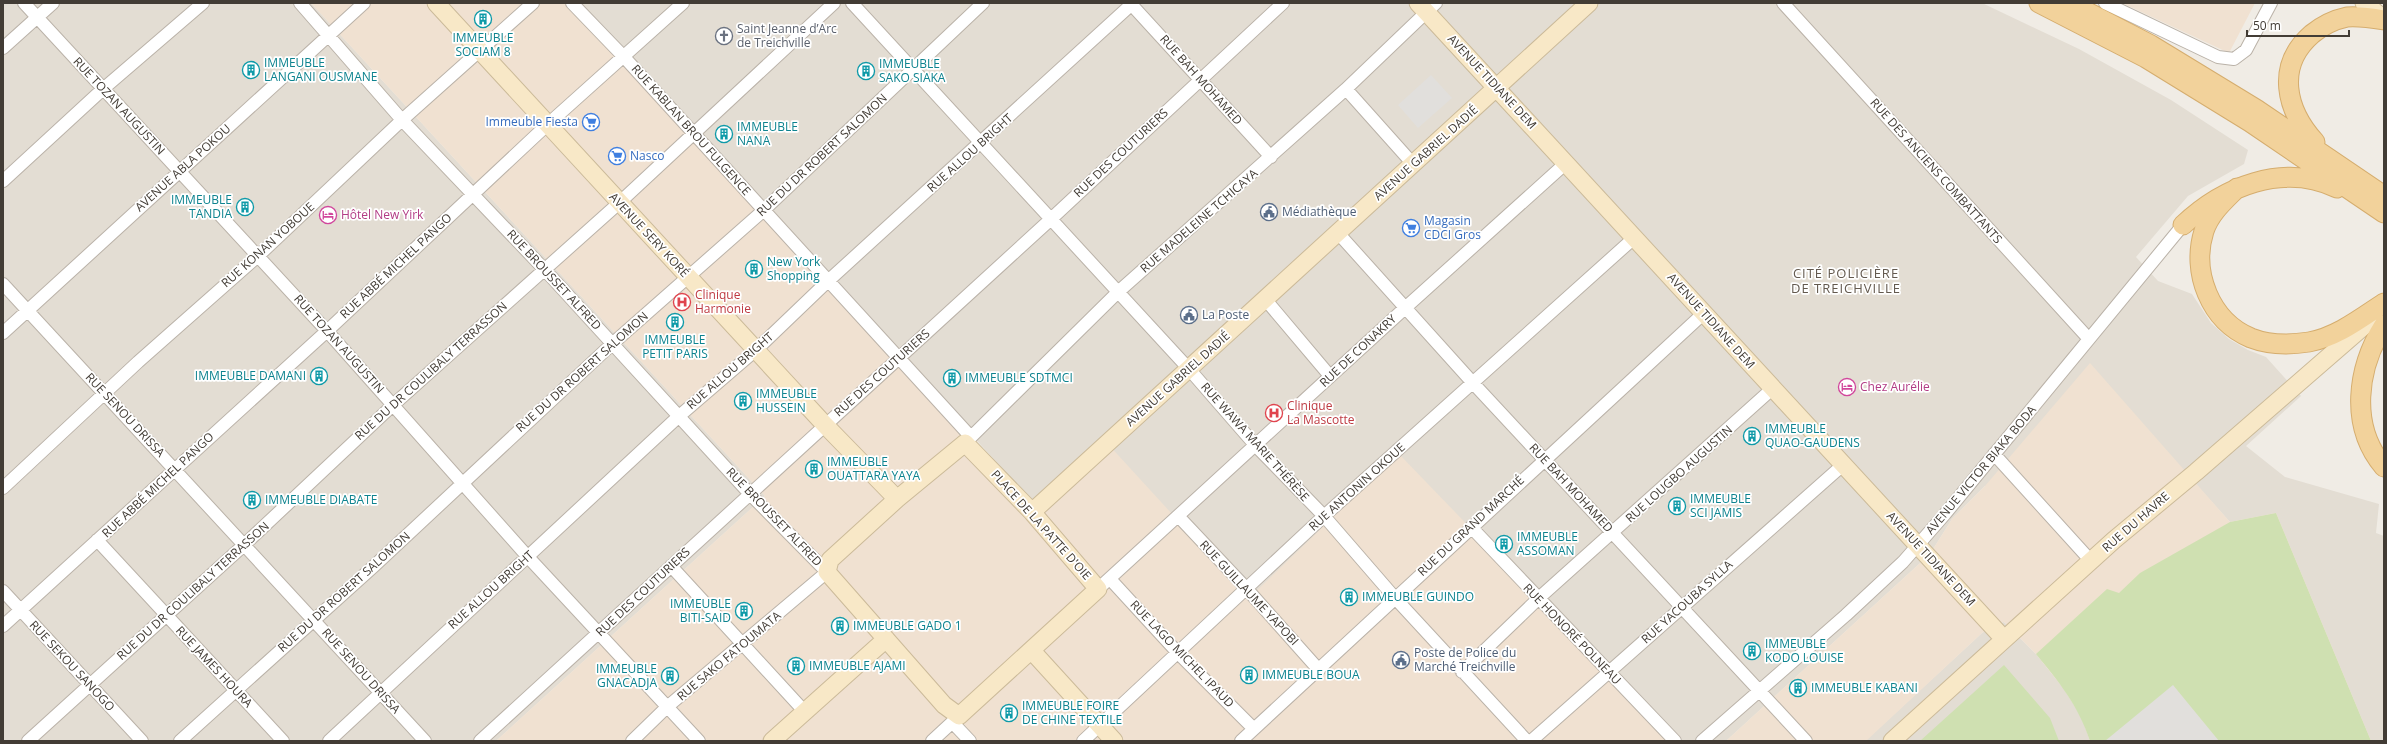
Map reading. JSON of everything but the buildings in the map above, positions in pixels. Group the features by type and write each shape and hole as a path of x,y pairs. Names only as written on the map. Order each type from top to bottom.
{"main road":[{"path":"2039,3 2146,58 2381,205"},
{"path":"2070,3 2084,8 2152,45 2331,159"},
{"path":"2381,205 2331,159 2302,128 2294,111 2289,89 2289,73 2295,53 2308,38 2330,22 2348,17 2366,17 2384,20"},
{"path":"2183,225 2199,210 2237,188 2270,179 2313,180 2334,186 2381,205"},
{"path":"2237,188 2214,211 2208,222 2200,246 2199,267 2203,285 2211,301 2234,328 2251,338 2268,342 2287,344 2310,342 2341,330 2384,303"},
{"path":"2384,325 2368,359 2362,379 2360,407 2365,433 2375,457 2384,467"}],"street":[{"name":"RUE TOZAN AUGUSTIN","path":"24,3 327,331 528,557 699,741"},
{"path":"3,48 53,3"},
{"path":"3,181 103,89 203,3"},
{"name":"RUE BROUSSET ALFRED","path":"300,3 402,120 544,269 749,493 826,572"},
{"name":"AVENUE ABLA POKOU","path":"3,333 179,171 330,36 364,3"},
{"name":"AVENUE SERY KORÉ","path":"436,3 478,52 689,277 825,425 897,499"},
{"name":"RUE KONAN YOBOUE","path":"3,488 104,392 258,256 402,120 533,3"},
{"name":"RUE KABLAN BROU FULGENCE","path":"572,3 624,57 764,210 898,359 968,440"},
{"name":"RUE ABBÉ MICHEL PANGO","path":"3,626 327,331 547,125 683,3"},
{"name":"RUE DU DR COULIBALY TERRASSON","path":"28,741 244,545 393,405 619,203 693,132 834,3"},
{"name":"RUE WAWA MARIE THÉRÈSE","path":"852,3 980,144 1189,369 1256,446 1324,516 1395,598 1527,741"},
{"name":"RUE DU DR ROBERT SALOMON","path":"180,741 314,620 612,344 764,210 983,3"},
{"name":"RUE DES COUTURIERS","path":"480,741 599,633 749,493 1051,219 1200,78 1283,3"},
{"name":"AVENUE GABRIEL DADIÉ","path":"1032,512 1589,3"},
{"name":"RUE DES ANCIENS COMBATTANTS","path":"1784,3 2089,338"},
{"path":"2105,3 2218,57 2234,59 2246,50 2271,3"},
{"path":"2364,3 2384,20"},
{"name":"RUE BAH MOHAMED","path":"1132,4 1271,157"},
{"name":"RUE ALLOU BRIGHT","path":"329,741 381,693 408,665 528,557 678,417 756,350 828,281 1132,4"},
{"name":"AVENUE TIDIANE DEM","path":"1427,6 1497,88 1566,164 2004,639"},
{"name":"RUE MADELEINE TCHICAYA","path":"968,440 1118,292 1346,89 1427,6"},
{"path":"1346,89 1413,164"},
{"name":"RUE DE CONAKRY","path":"1104,584 1179,517 1330,376 1566,164"},
{"name":"AVENUE VICTOR BIAKA BODA","path":"1702,741 1759,689 1846,615 1918,545 2183,225"},
{"name":"RUE BAH MOHAMED","path":"1338,233 1473,383 1806,741"},
{"name":"RUE ANTONIN OKOUE","path":"1083,741 1324,516 1634,238"},
{"name":"RUE SENOU DRISSA","path":"3,284 425,741"},
{"path":"1265,299 1330,376"},
{"name":"RUE DU HAVRE","path":"1892,741 2091,561 2384,308"},
{"name":"RUE DU GRAND MARCHÉ","path":"1240,741 1319,670 1471,526 1704,313"},
{"name":"RUE LOUGBO AUGUSTIN","path":"1462,672 1540,597 1614,533 1772,389"},
{"path":"968,440 897,499 830,560 826,572 944,705 970,741"},
{"name":"PLACE DE LA PATTE D'OIE","path":"955,719 1032,651 1104,584 1032,512 968,440"},
{"path":"1994,454 2091,561"},
{"name":"RUE YACOUBA SYLLA","path":"1531,741 1844,464"},
{"name":"RUE GUILLAUME YAPOBI","path":"1179,517 1246,588 1319,670"},
{"name":"RUE HONORÉ POLNEAU","path":"1471,526 1524,584 1540,597 1675,741"},
{"name":"RUE JAMES HOURA","path":"97,540 283,741"},
{"path":"671,566 744,643 805,712"},
{"name":"RUE SAKO FATOUMATA","path":"632,741 667,708 826,572"},
{"name":"RUE LAGO MICHEL IPAUD","path":"1104,584 1178,653 1254,729"},
{"name":"RUE SEKOU SANOGO","path":"3,590 142,741"},
{"path":"772,741 886,639"},
{"path":"1032,651 1114,741"},
{"path":"932,741 955,719"}],"shaded area":[{"path":"3,3 311,3 765,496 496,741 3,741"},
{"path":"311,3 573,3 973,439 1038,506 1107,443 1249,598 1399,454 1676,741 496,741 765,496"},
{"path":"573,3 1982,3 2079,49 2171,100 2248,150 2244,164 2188,196 2136,257 2158,281 2192,294 2211,323 2229,339 2248,350 2266,357 2301,396 2246,446 2285,477 2379,504 2376,533 2384,536 2384,741 2371,741 2276,513 2230,522 2192,480 1985,486 1952,519 1930,554 1726,741 1676,741 1249,598 1038,507"},
{"path":"2122,3 2255,3 2229,53"},
{"path":"1431,75 1452,98 1418,128 1398,105"},
{"path":"2090,363 2230,522 2276,513 2371,741 2090,741 2082,718 2064,689 2036,654 2004,622 1994,625 1982,633 1866,741 1726,741 1930,554 1952,519 1985,486"},
{"path":"2004,622 2036,654 2064,689 2082,718 2090,741 1865,741 1982,633 1994,625"},
{"path":"2173,685 2219,741 2105,741"}],"green space":[{"path":"2276,513 2371,741 2090,741 2074,705 2060,684 2036,654 2107,589 2119,593 2140,573 2230,522"},
{"path":"2004,665 2050,718 2059,741 1920,741"}],"place":[{"name":"IMMEUBLE SOCIAM 8","path":"483,19"},
{"name":"Saint Jeanne d’Arc de Treichville","path":"724,36"},
{"name":"IMMEUBLE LANGANI OUSMANE","path":"251,70"},
{"name":"IMMEUBLE SAKO SIAKA","path":"866,71"},
{"name":"Immeuble Fiesta","path":"591,122"},
{"name":"IMMEUBLE NANA","path":"724,134"},
{"name":"Nasco","path":"617,156"},
{"name":"IMMEUBLE TANDIA","path":"245,207"},
{"name":"Médiathèque","path":"1269,212"},
{"name":"Hôtel New Yirk","path":"328,215"},
{"name":"Magasin CDCI Gros","path":"1411,228"},
{"name":"New York Shopping","path":"754,269"},
{"name":"Clinique Harmonie","path":"682,302"},
{"name":"La Poste","path":"1189,315"},
{"name":"IMMEUBLE PETIT PARIS","path":"675,322"},
{"name":"IMMEUBLE DAMANI","path":"319,376"},
{"name":"IMMEUBLE SDTMCI","path":"952,378"},
{"name":"Chez Aurélie","path":"1847,387"},
{"name":"IMMEUBLE HUSSEIN","path":"743,401"},
{"name":"Clinique La Mascotte","path":"1274,413"},
{"name":"IMMEUBLE QUAO-GAUDENS","path":"1752,436"},
{"name":"IMMEUBLE OUATTARA YAYA","path":"814,469"},
{"name":"IMMEUBLE DIABATE","path":"252,500"},
{"name":"IMMEUBLE SCI JAMIS","path":"1677,506"},
{"name":"IMMEUBLE ASSOMAN","path":"1504,544"},
{"name":"IMMEUBLE GUINDO","path":"1349,597"},
{"name":"IMMEUBLE BITI-SAID","path":"744,611"},
{"name":"IMMEUBLE GADO 1","path":"840,626"},
{"name":"IMMEUBLE KODO LOUISE","path":"1752,651"},
{"name":"Poste de Police du Marché Treichville","path":"1401,660"},
{"name":"IMMEUBLE AJAMI","path":"796,666"},
{"name":"IMMEUBLE BOUA","path":"1249,675"},
{"name":"IMMEUBLE GNACADJA","path":"670,676"},
{"name":"IMMEUBLE KABANI","path":"1798,688"},
{"name":"IMMEUBLE FOIRE DE CHINE TEXTILE","path":"1009,713"}],"district":[{"name":"CITÉ POLICIÈRE DE TREICHVILLE","path":"1846,280"}]}
